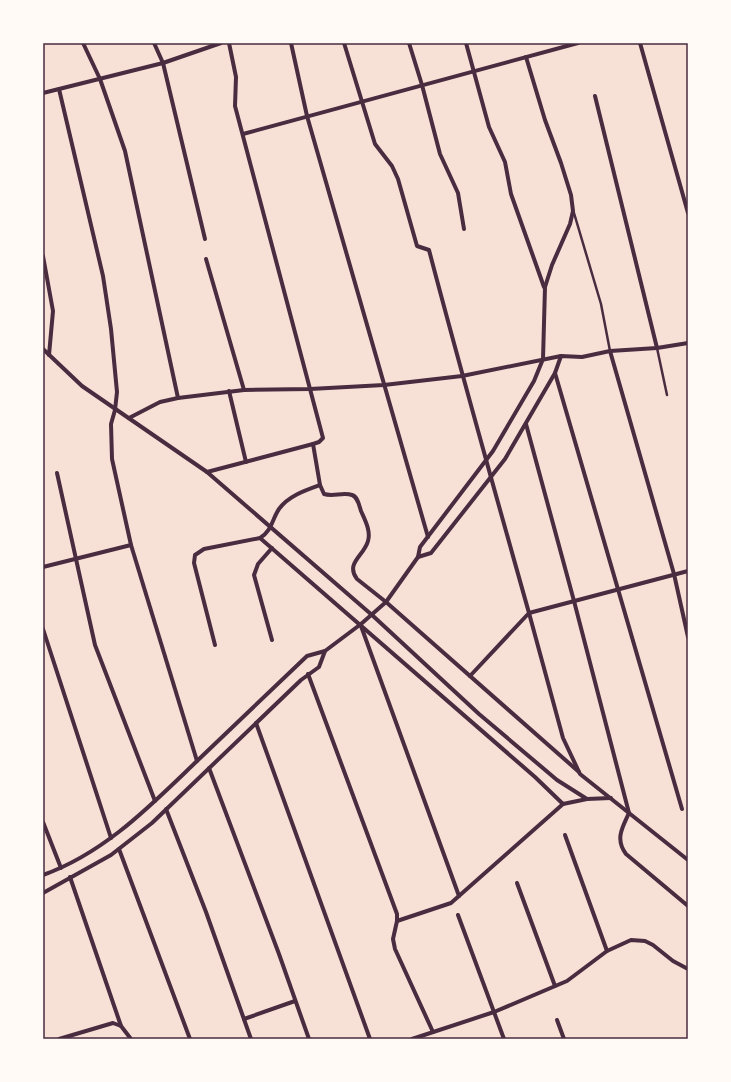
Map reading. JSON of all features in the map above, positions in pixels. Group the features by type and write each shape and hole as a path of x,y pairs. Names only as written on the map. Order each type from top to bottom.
{"street":[{"path":"82,43 100,79 124,151 178,398"},
{"path":"154,43 163,63 205,239"},
{"path":"43,93 163,63 221,43"},
{"path":"207,472 313,444 319,442 323,438 235,106 236,77 229,43"},
{"path":"291,43 307,116 428,537"},
{"path":"344,43 376,144 392,166 398,179 417,246 429,250 462,376 487,460 563,738 580,774"},
{"path":"409,43 422,85 440,154 458,193 464,229"},
{"path":"466,43 489,127 505,162 511,194 545,287"},
{"path":"242,134 578,43"},
{"path":"640,43 688,213"},
{"path":"43,875 61,868 104,844 143,813 307,656 325,651 361,624 386,602 418,557 420,547 493,451 534,381 543,359 545,287 552,265 570,224 573,210 571,195 545,120 526,57"},
{"path":"59,89 103,276 111,329 117,392 116,410 111,424 112,459 131,545 197,761"},
{"path":"595,96 657,348"},
{"path":"43,256 53,312 49,355"},
{"path":"206,259 244,390"},
{"path":"129,418 160,402 229,391 384,385 462,376 561,356 582,357 610,351 657,348 688,343"},
{"path":"43,349 82,386 207,472 372,615 479,714 557,780 587,799"},
{"path":"610,351 674,574 688,637"},
{"path":"418,557 431,553 505,459 555,373 561,356"},
{"path":"555,373 682,809"},
{"path":"229,391 246,462"},
{"path":"526,424 629,813 619,840 621,847 626,854 688,906"},
{"path":"313,444 320,485 324,494 331,496 338,494 351,495 356,498 368,527 368,541 352,569 357,579 386,602 580,774 688,860"},
{"path":"56,473 95,645 155,801"},
{"path":"215,645 194,563 195,555 204,550 265,536 271,528 279,509 300,492 320,485"},
{"path":"260,538 361,624 535,777 563,804"},
{"path":"43,567 131,545"},
{"path":"272,548 258,564 254,575 272,640"},
{"path":"470,676 528,613 688,570"},
{"path":"361,624 459,896"},
{"path":"43,629 111,838"},
{"path":"43,893 112,856 152,823 308,674 319,667 325,651"},
{"path":"308,674 396,914 397,921 393,939 395,949 433,1032"},
{"path":"256,723 370,1039"},
{"path":"209,768 309,1039"},
{"path":"397,921 451,904 563,804 587,799 611,798"},
{"path":"166,810 206,912 251,1039"},
{"path":"43,822 61,868"},
{"path":"565,835 607,950"},
{"path":"119,849 190,1039"},
{"path":"70,878 121,1026 131,1039"},
{"path":"517,884 555,986"},
{"path":"458,914 504,1039"},
{"path":"412,1039 494,1012 567,981 607,950 631,940 645,941 653,945 673,961 688,968"},
{"path":"244,1019 295,1000"},
{"path":"557,1020 564,1039"},
{"path":"59,1039 113,1023 121,1026"},
{"path":"419,1036 424,1039"}],"lane":[{"path":"573,210 601,304 610,351"},
{"path":"657,348 667,394"}]}
